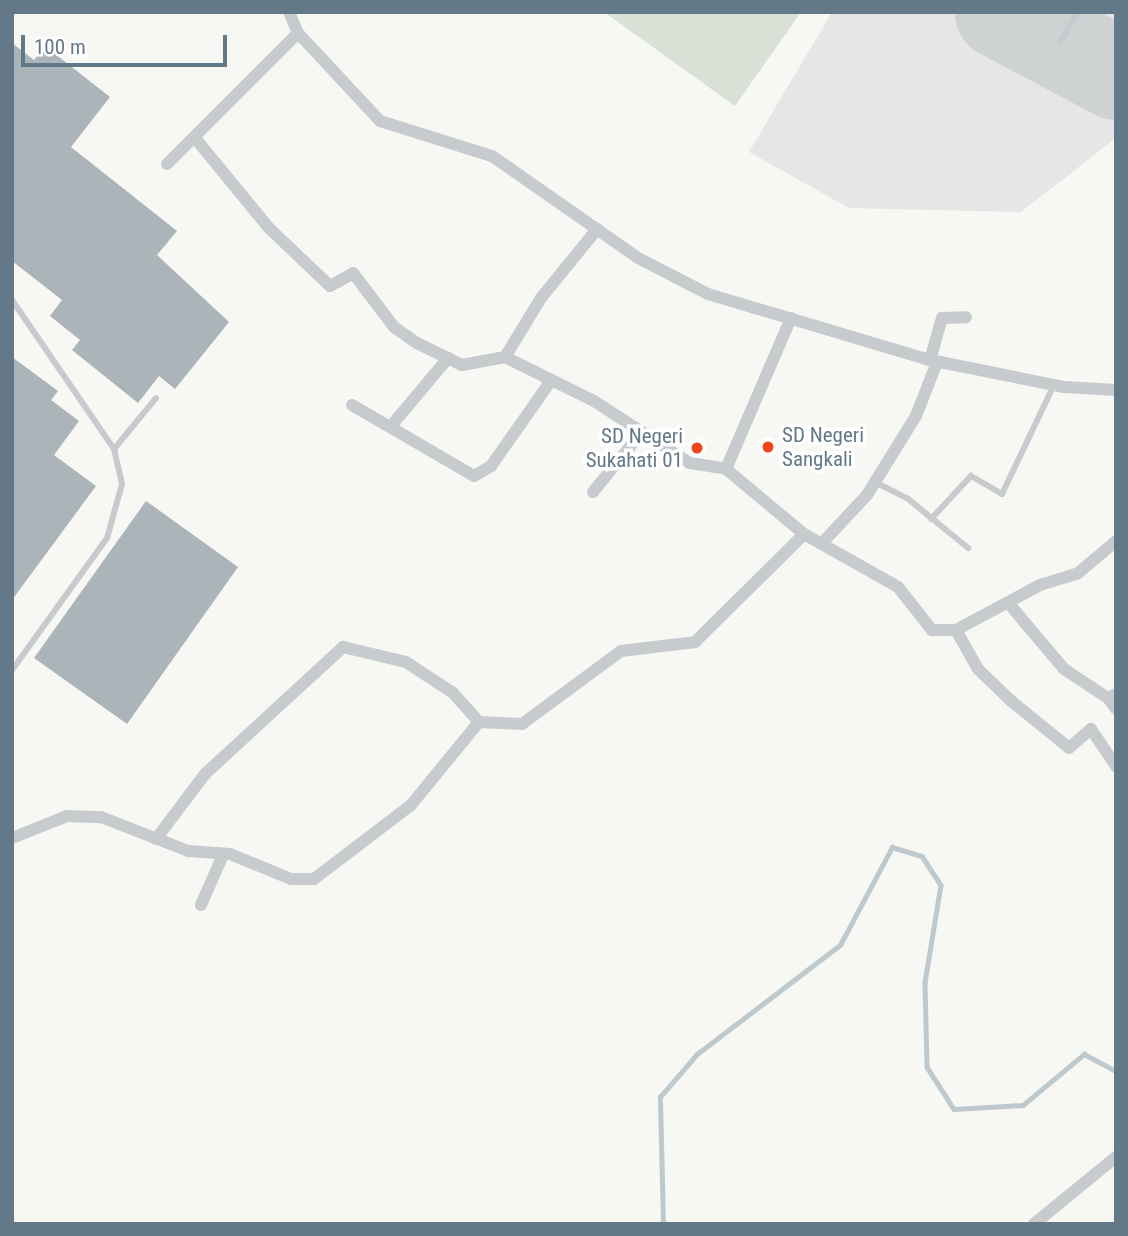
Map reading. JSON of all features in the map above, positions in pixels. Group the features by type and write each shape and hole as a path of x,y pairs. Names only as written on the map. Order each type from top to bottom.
{"street":[{"path":"289,12 299,33 380,121 481,150 597,229 688,284 934,361 1054,385 1116,390"},
{"path":"167,164 299,33"},
{"path":"194,138 269,228 330,286 353,273 394,327 448,358 476,367 505,357 541,298 597,229"},
{"path":"823,542 875,482 916,416 934,361 942,318 966,317"},
{"path":"726,469 791,318"},
{"path":"505,357 642,432 690,463 726,469 804,534 823,542 898,587 932,630 956,630 1010,605 1040,585 1077,574 1116,541"},
{"path":"391,426 448,358"},
{"path":"352,405 466,471 483,474 550,382"},
{"path":"593,492 642,432"},
{"path":"156,839 205,774 342,647 406,662 453,693 479,722 522,724 621,651 695,642 804,534"},
{"path":"1010,605 1064,668 1113,701"},
{"path":"956,630 978,669 1010,701 1069,748 1091,729 1116,766"},
{"path":"12,838 79,816 114,819 156,839 198,854 223,855 291,879 314,879 411,805 479,722"},
{"path":"201,905 223,855"},
{"path":"1034,1224 1116,1157"}],"lane":[{"path":"1060,43 1078,12"},
{"path":"12,300 114,449 122,484 107,538 12,670"},
{"path":"932,519 971,476 1002,494 1054,385"},
{"path":"114,449 156,398"},
{"path":"875,482 932,519 968,548"}],"shaded area":[{"path":"604,12 801,12 735,106"},
{"path":"832,12 1116,12 1116,138 1021,212 849,208 749,152"}],"building":[{"path":"12,43 34,60 45,46 110,97 71,147 177,231 157,255 229,322 175,389 159,376 138,403 72,350 80,340 50,316 62,300 12,261"},
{"path":"12,357 58,391 51,400 79,421 54,455 96,486 12,600"},
{"path":"146,501 238,567 127,724 34,658"}],"waterway":[{"path":"663,1224 660,1097 697,1054 840,945 892,847 922,856 941,885 925,983 927,1067 954,1109 1023,1105 1084,1054 1116,1071"}],"runway":[{"path":"1001,12 1116,73"}],"place":[{"name":"SD Negeri Sangkali","path":"768,447"},
{"name":"SD Negeri Sukahati 01","path":"697,448"}]}
